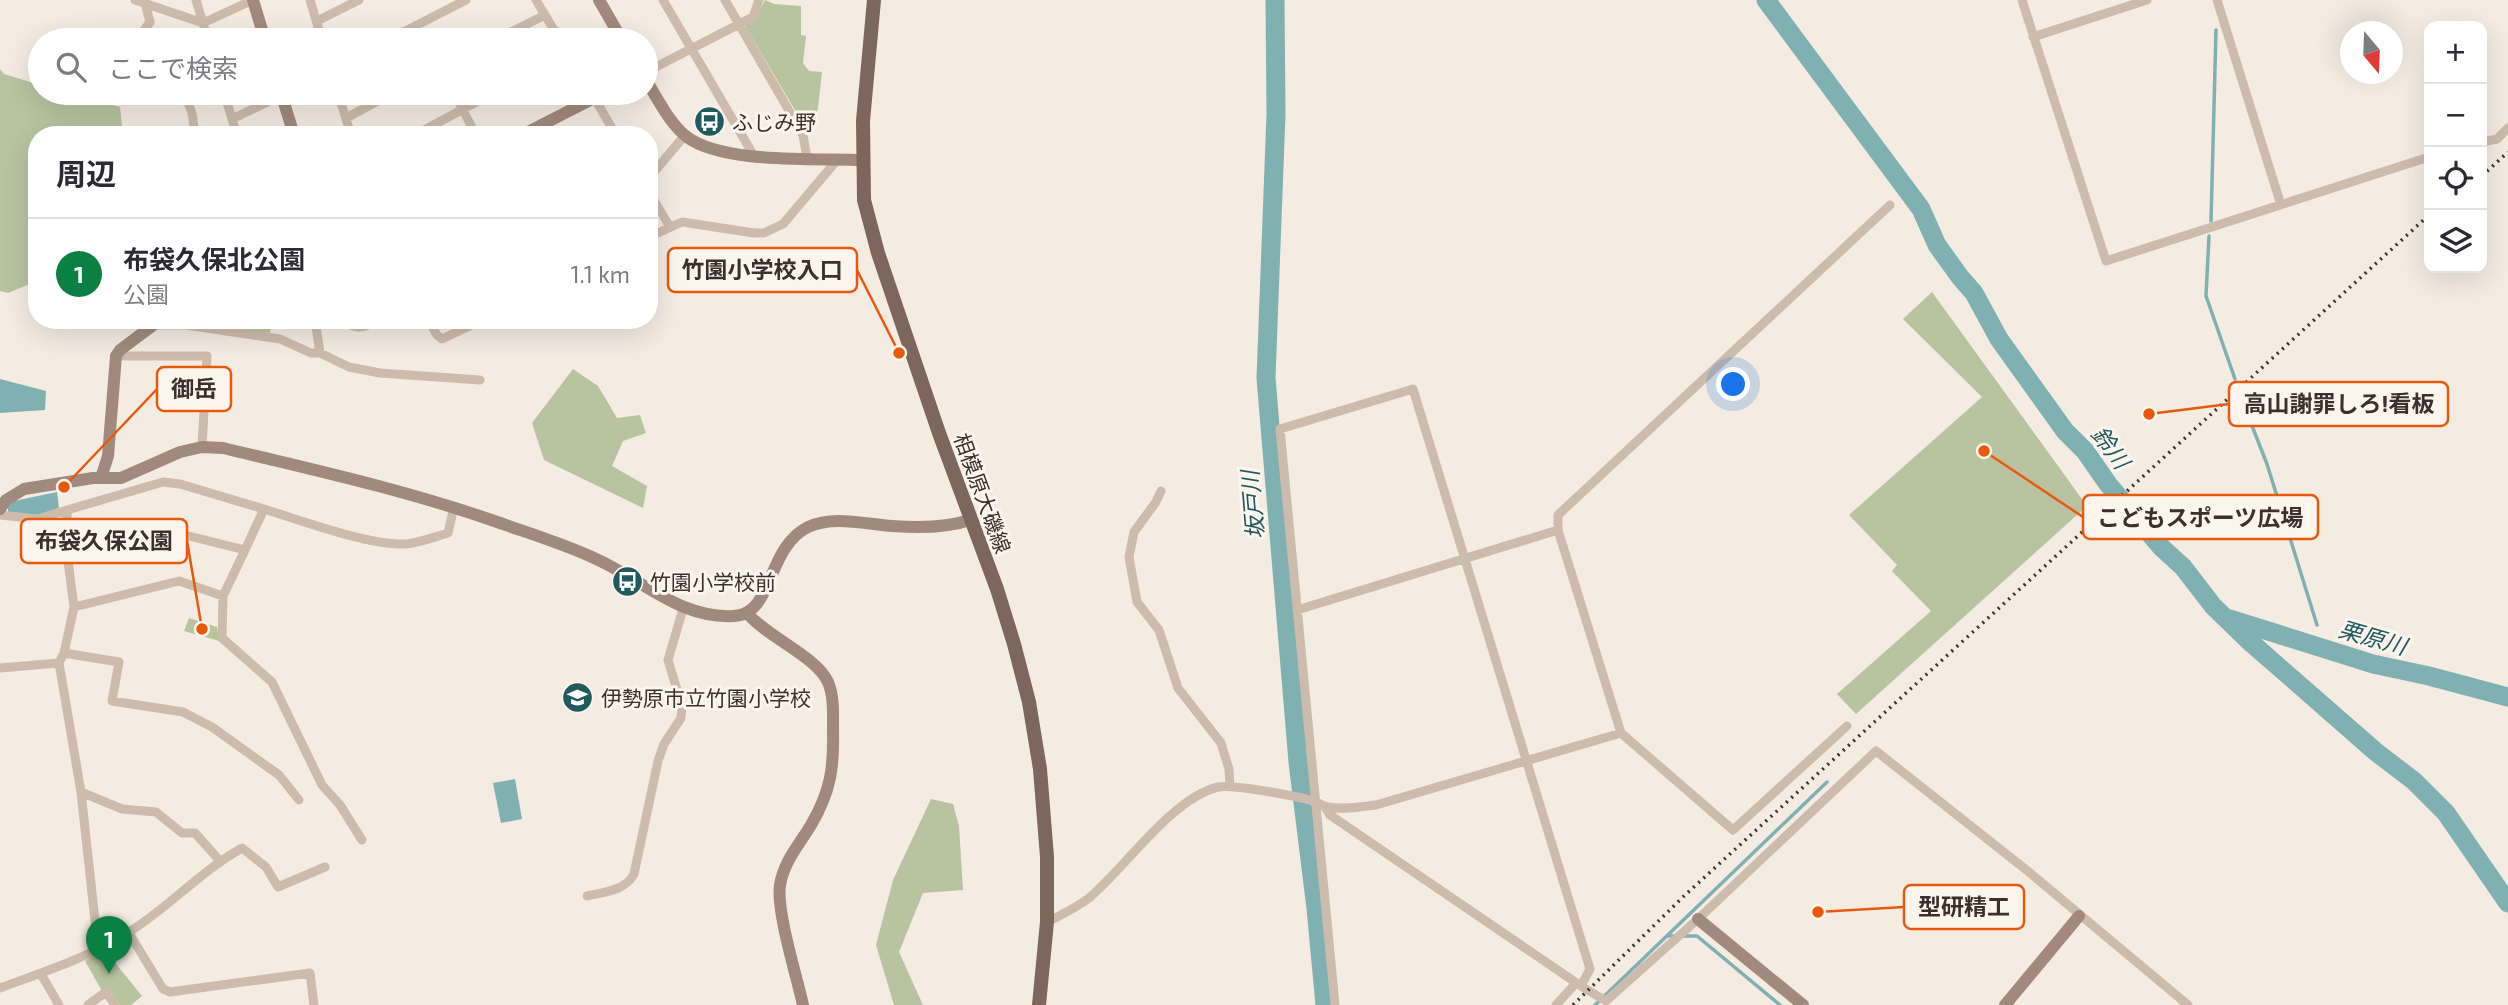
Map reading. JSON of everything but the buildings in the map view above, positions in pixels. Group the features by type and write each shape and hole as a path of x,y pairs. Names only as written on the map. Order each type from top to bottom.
{"main road":[{"name":"相模原大磯線","path":"874,0 865,82 862,160 864,200 872,232 939,433 1000,600 1029,702 1045,809 1048,877 1047,922 1039,1005"}],"street":[{"path":"135,0 203,23 253,0 261,28"},
{"path":"197,0 204,28"},
{"path":"310,0 319,28"},
{"path":"317,21 359,0"},
{"path":"411,28 466,0"},
{"path":"536,0 553,28"},
{"path":"599,0 615,28"},
{"path":"663,0 754,156"},
{"path":"725,0 803,135 807,158"},
{"path":"658,66 753,17 759,0"},
{"path":"2022,0 2106,261 2424,160"},
{"path":"2033,37 2147,0"},
{"path":"2217,0 2281,205"},
{"path":"145,3 150,22 146,28"},
{"path":"519,28 545,15"},
{"path":"658,99 685,135 698,144 724,154 862,160"},
{"path":"190,105 194,126"},
{"path":"228,105 234,126"},
{"path":"232,118 259,105"},
{"path":"286,105 292,126"},
{"path":"342,105 348,126"},
{"path":"346,118 370,105"},
{"path":"461,105 472,126"},
{"path":"432,126 470,105"},
{"path":"538,126 577,105"},
{"path":"602,105 612,126"},
{"path":"2487,141 2497,139 2508,128"},
{"path":"658,167 685,135"},
{"path":"658,233 682,222 754,233 773,230 783,224 838,159"},
{"path":"1847,726 1732,830 1621,733 1559,530 1558,516 1890,205"},
{"path":"658,207 670,227"},
{"path":"101,478 107,456 116,356 145,329"},
{"path":"217,329 280,339 349,367 380,373 480,380"},
{"path":"316,329 320,353"},
{"path":"433,329 442,339 463,329"},
{"path":"116,356 206,356 202,447"},
{"path":"1335,1005 1280,429 1413,389 1590,969 1556,1005"},
{"path":"0,509 6,500 24,489 101,478 121,478 180,452 202,447 223,448 454,507 594,558 683,609 711,615 736,616 747,613 758,605 786,544 808,527 829,521 941,526 970,520"},
{"path":"0,515 38,519 163,482 180,484 328,529 391,544 410,544 447,533 454,507"},
{"path":"1161,491 1133,532 1129,557 1137,602 1159,630 1178,688 1221,743 1229,769 1230,786"},
{"path":"264,509 223,596 222,638 272,682 322,785 340,805 362,840"},
{"path":"67,510 68,561 74,607 64,653 59,663 81,792 98,948"},
{"path":"1297,610 1559,530"},
{"path":"68,561 173,532 245,550"},
{"path":"74,607 179,581 223,596"},
{"path":"587,896 620,888 630,882 634,874 658,761 664,744 681,718 682,706 668,660 683,609"},
{"path":"747,613 756,623 818,668 827,681 833,701 834,758 831,784 810,826 789,857 779,890 781,910 803,1005"},
{"path":"64,653 119,662 112,701 175,710 202,722 279,775 299,800"},
{"path":"0,668 59,663"},
{"path":"1047,922 1088,898 1167,820 1192,800 1218,787 1230,786 1314,801 1325,807 1376,805 1621,733"},
{"path":"1325,807 1330,816 1604,1003 1877,751 2029,872 2189,1005"},
{"path":"81,792 122,809 156,812 183,833 194,833 220,861"},
{"path":"0,989 41,974 129,933 220,861 242,848 266,867 278,887 325,867"},
{"path":"2005,1005 2079,916"},
{"path":"1698,919 1803,1005"},
{"path":"129,933 163,989 170,992 310,973 314,1005"},
{"path":"41,974 59,1005"},
{"path":"88,1005 106,992 115,1005"}],"green space":[{"path":"765,0 774,4 801,6 801,35 806,36 803,63 809,71 822,72 818,108 812,127 805,127 745,26 758,14"},
{"path":"0,69 4,74 28,81 28,105 112,105 120,107 122,126 28,126 28,285 8,293 0,291"},
{"path":"1932,292 2087,506 1856,714 1837,694 1931,611 1892,571 1897,565 1849,515 1982,397 1903,319"},
{"path":"235,329 271,329 270,333"},
{"path":"573,369 598,386 617,418 640,415 646,433 623,441 612,466 647,486 643,508 544,460 532,423"},
{"path":"189,618 217,627 219,641 184,631"},
{"path":"931,799 953,804 959,826 963,890 923,893 899,952 923,1005 894,1005 876,945 893,880"},
{"path":"104,949 142,996 131,1005 120,1005 108,988 102,991 85,961"}],"water":[{"path":"0,379 46,391 45,410 0,413"},
{"path":"57,492 59,508 38,515 8,512 8,506 14,501"},
{"path":"515,779 522,819 501,823 493,783"}],"waterway":[{"name":"坂戸川","path":"1275,0 1276,114 1266,378 1298,762 1325,1005"},
{"name":"鈴川","path":"1766,0 1921,209 1937,245 1974,293 1999,339 2065,431 2085,451 2108,484 2161,547 2183,567 2213,606 2376,752 2414,781 2446,813 2508,903"},
{"path":"2211,221 2216,30"},
{"path":"2209,236 2206,296 2235,379"},
{"path":"2245,408 2267,464 2317,625"},
{"name":"栗原川","path":"2230,619 2373,664 2508,697"},
{"path":"1595,1005 1827,782"},
{"path":"1667,936 1697,936 1780,1005"}],"railway":[{"path":"2487,171 2508,152"},
{"path":"1573,1005 1684,896 2424,220"}],"place":[{"name":"ふじみ野","path":"709,121"},
{"name":"竹園小学校入口","path":"899,353"},
{"name":"高山謝罪しろ!看板","path":"2149,414"},
{"name":"こどもスポーツ広場","path":"1984,451"},
{"name":"御岳","path":"64,487"},
{"name":"竹園小学校前","path":"627,581"},
{"name":"布袋久保公園","path":"202,629"},
{"name":"伊勢原市立竹園小学校","path":"578,697"},
{"name":"型研精工","path":"1818,912"},
{"name":"布袋久保北公園","path":"109,974"}]}
